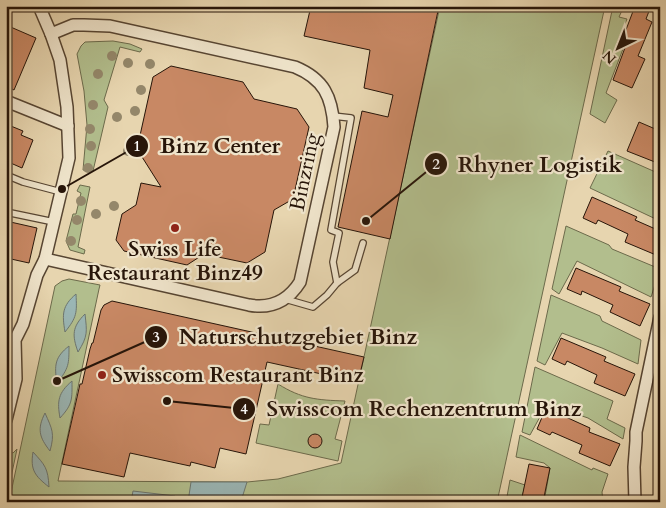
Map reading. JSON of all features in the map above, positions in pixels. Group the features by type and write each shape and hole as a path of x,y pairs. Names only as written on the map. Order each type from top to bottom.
{"street":[{"path":"6,420 16,379 10,338 23,324 37,275 45,259 69,158 66,99 60,60 39,6"},
{"name":"Binzring","path":"51,34 73,25 110,26 295,67 311,75 324,88 333,116 333,136 300,282 291,294 285,298"},
{"path":"6,101 68,126"},
{"path":"45,259 249,305 264,306 275,304 285,298"},
{"path":"636,502 634,467 636,432 660,316"}],"lane":[{"path":"333,116 351,118 331,230 339,234 334,262 337,283"},
{"path":"6,175 23,182 61,192"},
{"path":"6,212 54,222"},
{"path":"285,298 314,307 337,283 355,270 363,243"}],"green space":[{"path":"440,6 605,6 497,502 9,502 55,286 69,279 100,285 58,481 247,482 278,479 341,463"},
{"path":"613,6 624,6 619,17 627,19 617,43 623,49 606,93 617,100 605,123 590,114"},
{"path":"113,41 130,44 142,49 140,52 120,47 104,100 108,107 93,171 83,170 87,125 84,91 77,54 85,42"},
{"path":"608,151 660,174 660,221 590,188"},
{"path":"80,185 90,187 78,247 85,250 84,254 70,250 66,241 73,214 76,214 81,193 77,191"},
{"path":"566,226 609,245 612,249 660,269 651,297 577,261 559,294 552,289"},
{"path":"551,295 600,316 602,321 641,340 638,364 562,333 545,365 537,361"},
{"path":"535,367 613,401 607,419 625,428 623,439 588,418 547,404 530,435 522,432"},
{"path":"278,384 302,396 345,401 335,439 342,441 338,461 256,443 260,424 269,425"},
{"path":"520,435 592,470 593,468 608,474 602,492 603,502 544,502 550,468 544,463 516,457"},
{"path":"17,449 6,501 6,451 13,453"},
{"path":"510,480 525,485 521,502 506,502"}],"water":[{"path":"76,294 75,314 65,332 64,311 68,302"},
{"path":"85,314 86,334 78,352 74,332 75,327"},
{"path":"69,346 68,366 57,383 58,358"},
{"path":"72,381 71,401 60,418 61,393"},
{"path":"45,413 52,431 50,451 40,433"},
{"path":"33,452 45,467 49,487 40,479 33,468"},
{"path":"191,482 247,482 242,498 221,502 188,502"},
{"path":"133,491 175,496 170,502 131,502"}],"building":[{"path":"311,6 439,6 390,239 338,227 362,111 388,117 393,95 364,88 370,50 304,36"},
{"path":"635,6 651,6 646,19 652,22 638,56 645,59 632,88 613,80 626,45 621,43"},
{"path":"6,25 36,38 14,90 6,86"},
{"path":"171,66 243,82 254,99 297,109 309,127 293,199 274,210 265,252 247,263 204,254 187,265 124,251 116,240 122,214 136,205 141,183 161,187 137,149 153,77"},
{"path":"639,122 660,131 660,164 627,151"},
{"path":"6,124 23,131 21,135 33,140 22,168 6,161"},
{"path":"592,197 637,217 635,220 660,231 660,247 656,255 625,242 628,234 598,220 596,224 583,218"},
{"path":"6,221 37,228 29,263 11,259 6,251"},
{"path":"576,268 621,287 619,291 650,304 640,326 610,312 613,305 582,291 581,295 567,289"},
{"path":"112,301 364,357 358,382 267,362 246,454 220,448 215,468 191,462 190,466 130,453 124,477 62,464 80,384 82,384 101,310 104,305"},
{"path":"561,338 606,357 604,361 635,374 625,396 594,383 597,375 567,361 565,365 552,359"},
{"path":"546,408 590,428 589,432 620,444 610,466 579,453 582,445 552,432 550,435 537,429"},
{"path":"315,434 320,436 322,441 320,446 315,448 310,446 308,441 310,436"},
{"path":"529,464 550,468 543,502 521,502"}],"place":[{"name":"Binz Center","path":"62,189"},
{"name":"Rhyner Logistik","path":"366,221"},
{"name":"Swiss Life Restaurant Binz49","path":"175,228"},
{"name":"Swisscom Restaurant Binz","path":"102,375"},
{"name":"Naturschutzgebiet Binz","path":"57,381"},
{"name":"Swisscom Rechenzentrum Binz","path":"167,401"}]}
